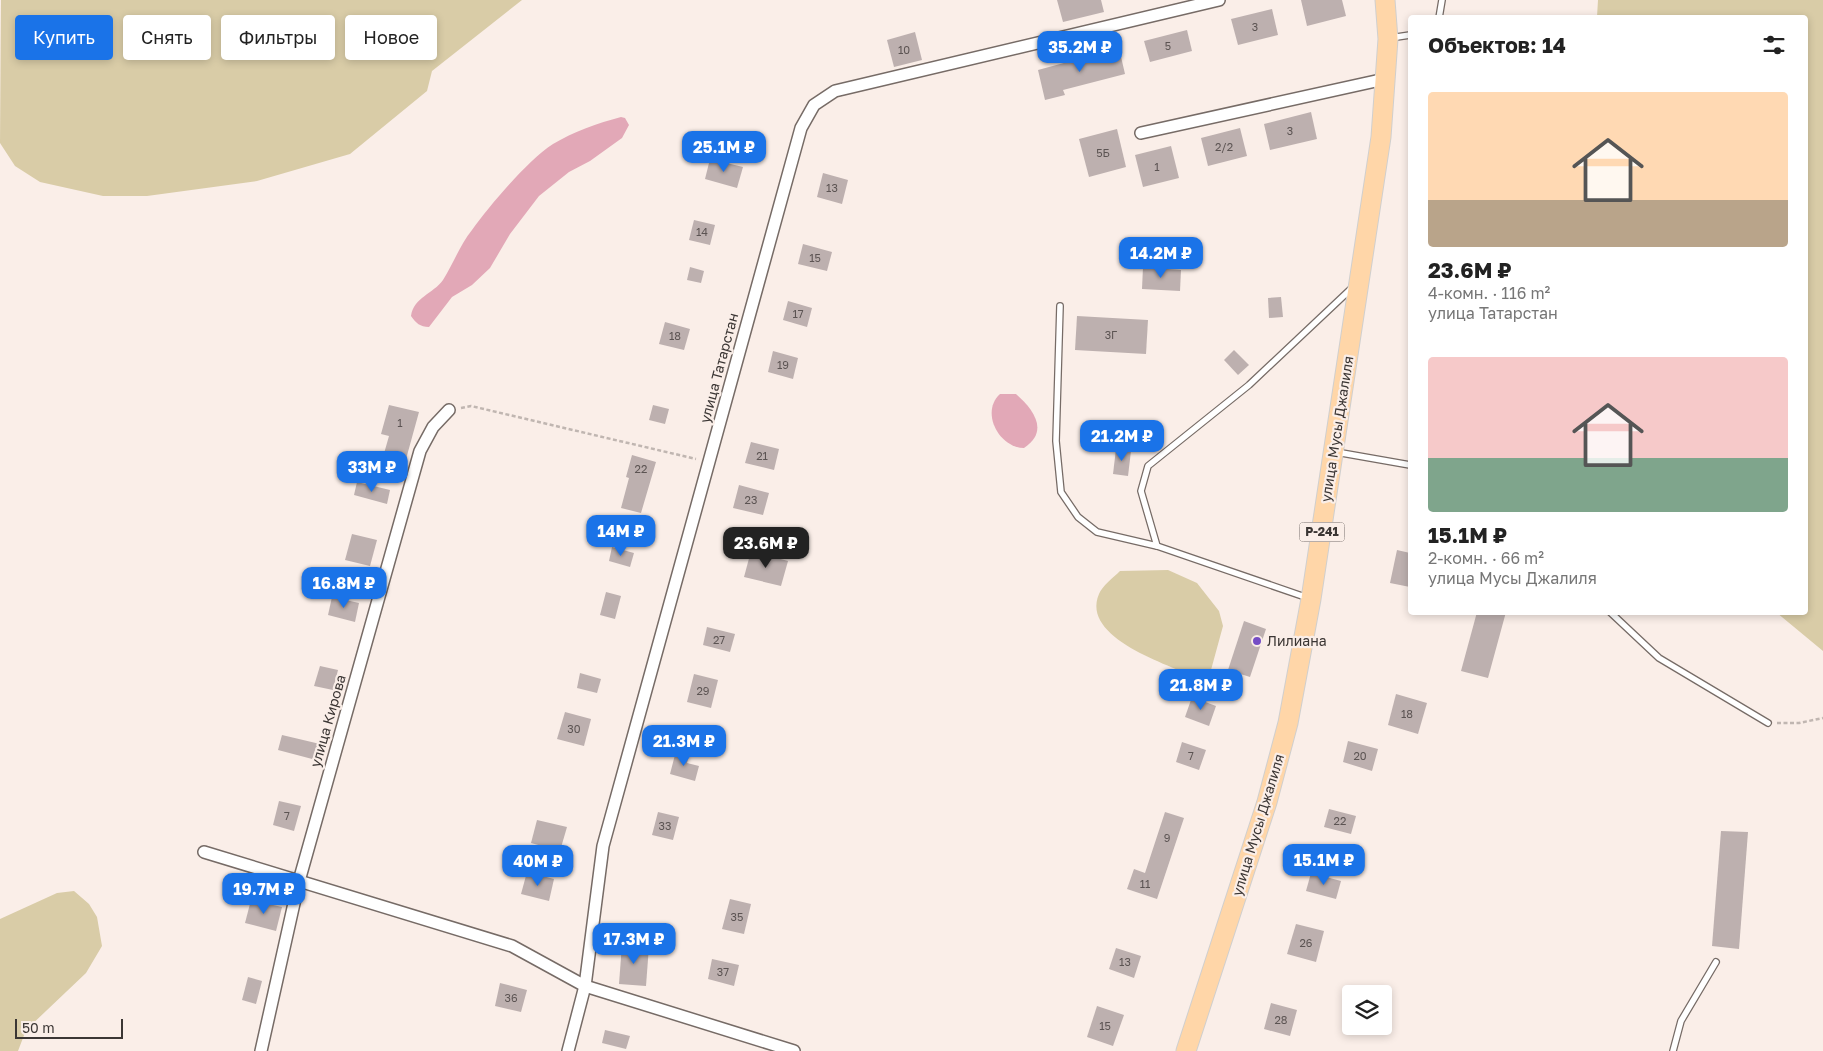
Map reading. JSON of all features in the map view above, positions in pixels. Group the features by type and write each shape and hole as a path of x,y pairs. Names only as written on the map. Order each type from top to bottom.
{"highway":[{"name":"улица Мусы Джалиля","path":"1186,1051 1267,802 1288,723 1312,599 1382,137 1388,39 1385,0"}],"street":[{"name":"улица Татарстан","path":"568,1051 586,986 603,846 801,128 814,105 836,91 1219,0"},
{"path":"1141,133 1386,80"},
{"name":"улица Кирова","path":"261,1051 299,881 420,451 433,426 449,410"},
{"path":"204,852 512,946 586,986 794,1051"}],"lane":[{"path":"1440,15 1442,0"},
{"path":"1388,39 1408,35"},
{"path":"1157,546 1141,491 1148,466 1249,385 1360,280"},
{"path":"1060,306 1056,441 1061,492 1078,517 1097,532 1157,546 1312,599"},
{"path":"1334,452 1408,465"},
{"path":"1613,615 1659,658 1768,723"},
{"path":"1673,1051 1681,1021 1716,962"}],"path":[{"path":"449,410 471,406 709,462"},
{"path":"1768,723 1799,723 1823,718"}],"shaded area":[{"path":"1,0 522,0 432,71 427,91 350,154 257,181 147,196 103,196 40,182 15,166 0,143"},
{"path":"1598,0 1823,0 1823,651 1779,615 1808,615 1808,15 1597,15"},
{"path":"621,117 625,118 629,125 622,138 590,161 569,172 539,196 510,234 490,268 472,285 452,297 429,327 417,323 411,316 416,304 443,280 468,236 489,208 521,172 553,144 586,128"},
{"path":"1000,394 1016,394 1033,413 1037,427 1036,434 1032,441 1024,448 1007,442 995,428 992,410 994,401"},
{"path":"1168,570 1197,583 1219,611 1223,626 1211,670 1198,678 1130,648 1102,624 1097,610 1099,594 1105,585 1120,571"},
{"path":"74,891 89,904 97,917 102,946 86,973 26,1030 18,1051 0,1051 0,919 57,893"}],"building":[{"path":"1057,0 1101,0 1104,12 1063,22"},
{"path":"1301,0 1342,0 1346,16 1307,26"},
{"path":"1272,9 1278,35 1238,45 1231,19"},
{"path":"1187,30 1192,51 1150,62 1144,41"},
{"path":"915,32 922,60 894,67 887,40"},
{"path":"1119,48 1125,74 1063,90 1065,95 1045,100 1038,70"},
{"path":"1311,112 1317,139 1270,150 1264,124"},
{"path":"1240,128 1247,156 1208,166 1201,138"},
{"path":"1117,129 1126,167 1089,177 1079,139"},
{"path":"1171,146 1179,178 1143,187 1135,155"},
{"path":"710,159 743,167 737,188 705,179"},
{"path":"823,173 848,180 842,204 817,197"},
{"path":"694,220 715,225 710,245 689,240"},
{"path":"803,244 832,252 827,271 798,264"},
{"path":"690,267 704,271 701,283 687,280"},
{"path":"1143,267 1181,270 1180,291 1142,289"},
{"path":"1281,297 1283,317 1269,318 1268,298"},
{"path":"788,301 812,308 807,327 783,320"},
{"path":"1077,316 1148,320 1146,354 1075,350"},
{"path":"665,322 690,329 684,350 659,344"},
{"path":"1234,350 1249,365 1238,375 1224,360"},
{"path":"773,351 798,358 793,379 768,372"},
{"path":"389,405 419,412 403,470 381,464 389,436 381,434"},
{"path":"653,405 669,409 665,424 649,420"},
{"path":"751,442 779,449 774,470 745,463"},
{"path":"1116,449 1131,451 1128,476 1113,474"},
{"path":"632,455 656,462 641,513 621,508 629,478 626,477"},
{"path":"357,482 390,490 387,504 354,495"},
{"path":"739,485 769,493 763,515 733,508"},
{"path":"352,534 377,540 370,566 345,560"},
{"path":"612,547 634,553 630,567 609,561"},
{"path":"1397,550 1408,553 1408,587 1390,583"},
{"path":"751,551 788,561 781,586 744,577"},
{"path":"606,592 621,596 615,619 600,615"},
{"path":"332,597 359,603 355,622 328,615"},
{"path":"1476,615 1505,615 1488,678 1461,671"},
{"path":"1244,621 1266,629 1250,677 1228,670"},
{"path":"707,627 735,634 730,652 703,645"},
{"path":"320,666 338,670 333,690 314,686"},
{"path":"580,673 601,679 597,693 577,688"},
{"path":"694,674 718,680 711,708 687,702"},
{"path":"1396,694 1427,703 1418,734 1388,725"},
{"path":"1192,697 1216,706 1209,726 1185,717"},
{"path":"565,712 591,719 584,746 557,739"},
{"path":"282,735 320,744 316,760 278,750"},
{"path":"1348,741 1378,749 1372,771 1343,762"},
{"path":"1182,742 1206,750 1199,770 1176,762"},
{"path":"676,751 689,755 687,763 699,766 695,781 670,774"},
{"path":"279,801 301,806 294,831 273,825"},
{"path":"1329,809 1356,816 1351,834 1324,827"},
{"path":"658,812 679,817 673,840 652,835"},
{"path":"1165,812 1184,818 1157,899 1127,889 1134,869 1145,873"},
{"path":"537,820 567,827 560,851 531,843"},
{"path":"1721,831 1748,832 1739,949 1712,946"},
{"path":"527,872 554,879 549,901 521,894"},
{"path":"1311,873 1341,881 1336,899 1306,891"},
{"path":"730,899 751,904 744,934 722,929"},
{"path":"251,900 282,907 276,931 245,923"},
{"path":"1296,924 1324,931 1316,962 1287,954"},
{"path":"622,944 649,946 646,986 619,984"},
{"path":"1116,948 1141,956 1134,978 1109,969"},
{"path":"712,959 739,965 734,986 708,979"},
{"path":"248,977 262,981 256,1004 242,1000"},
{"path":"500,983 527,990 521,1012 495,1006"},
{"path":"1271,1003 1297,1010 1290,1036 1264,1029"},
{"path":"1097,1006 1124,1015 1113,1046 1087,1037"},
{"path":"605,1030 630,1036 626,1049 602,1043"}],"place":[{"name":"Лилиана","path":"1257,641"}]}
